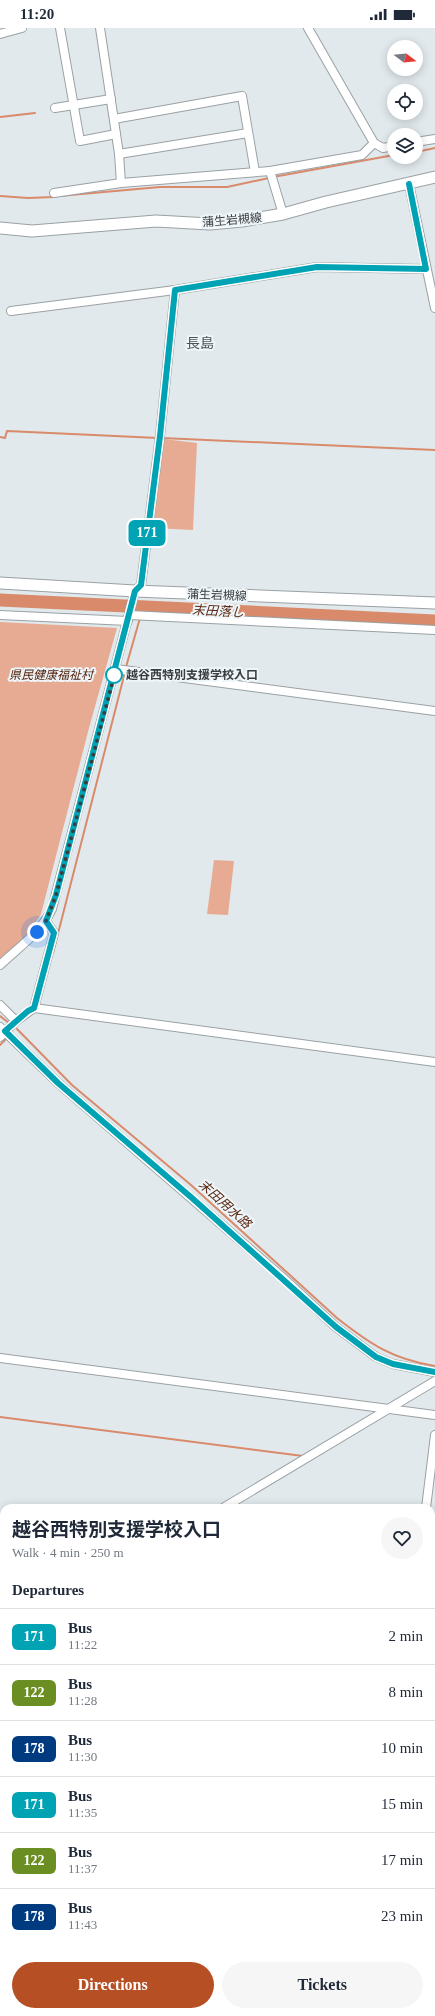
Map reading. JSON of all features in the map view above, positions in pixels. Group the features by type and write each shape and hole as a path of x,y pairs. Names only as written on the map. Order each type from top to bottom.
{"main road":[{"name":"蒲生岩槻線","path":"0,228 32,232 156,222 210,224 283,214 326,202 435,177"},
{"name":"蒲生岩槻線","path":"0,583 135,591 435,603"}],"street":[{"path":"0,34 22,28"},
{"path":"60,28 80,140 116,134"},
{"path":"100,28 119,154 121,183"},
{"path":"308,28 374,143 383,148 387,147"},
{"path":"114,119 242,96 255,172"},
{"path":"55,108 111,99"},
{"path":"119,154 248,133"},
{"path":"423,141 435,139"},
{"path":"54,193 121,183 270,171 362,155 374,143"},
{"path":"270,171 283,214"},
{"path":"409,184 435,308"},
{"path":"11,312 175,290 317,267 426,269"},
{"path":"0,965 37,932 46,921 56,895 116,669 135,591 141,585 159,440 175,290"},
{"path":"0,615 128,618 435,630"},
{"path":"116,669 435,711"},
{"path":"46,921 54,933 34,1008 2,1032 58,1083 264,1261 336,1327 376,1357 393,1364 435,1372"},
{"path":"0,1005 16,1021"},
{"path":"34,1008 435,1062"},
{"path":"0,1358 435,1415"},
{"path":"230,1504 435,1381"},
{"path":"426,1504 435,1435"}],"green space":[{"path":"164,439 197,443 193,530 153,528"},
{"name":"県民健康福祉村","path":"0,622 117,628 89,728 41,914 28,934 0,960"},
{"path":"214,860 234,861 228,915 207,914"}],"waterway":[{"path":"0,117 35,113"},
{"path":"423,151 435,148"},
{"path":"273,177 387,156"},
{"path":"59,196 160,187 227,187 269,178"},
{"path":"0,196 28,198 54,197"},
{"path":"0,437 5,438 7,431 158,438"},
{"path":"162,438 435,450"},
{"name":"末田落し","path":"0,600 435,621"},
{"name":"末田落し","path":"141,613 143,607"},
{"path":"126,667 140,618"},
{"path":"53,953 125,672"},
{"path":"0,1016 9,1023"},
{"name":"末田用水路","path":"17,1029 72,1085 191,1185 337,1318 371,1343 394,1355 435,1366"},
{"path":"0,1045 5,1040"},
{"path":"386,1406 435,1377"},
{"path":"0,1417 303,1456"}],"bus line":[{"name":"171","path":"409,184 426,269 317,267 210,283 175,290 160,436 141,585 135,591 116,669 56,895 52,909 46,921 54,933 34,1008 28,1011 5,1031 58,1083 281,1276 336,1327 376,1357 393,1364 435,1372"}],"place":[{"name":"越谷西特別支援学校入口","path":"114,675"}],"district":[{"name":"長島","path":"200,343"}],"route":[{"path":"37,932 46,921 52,909 116,669 114,675"}]}
